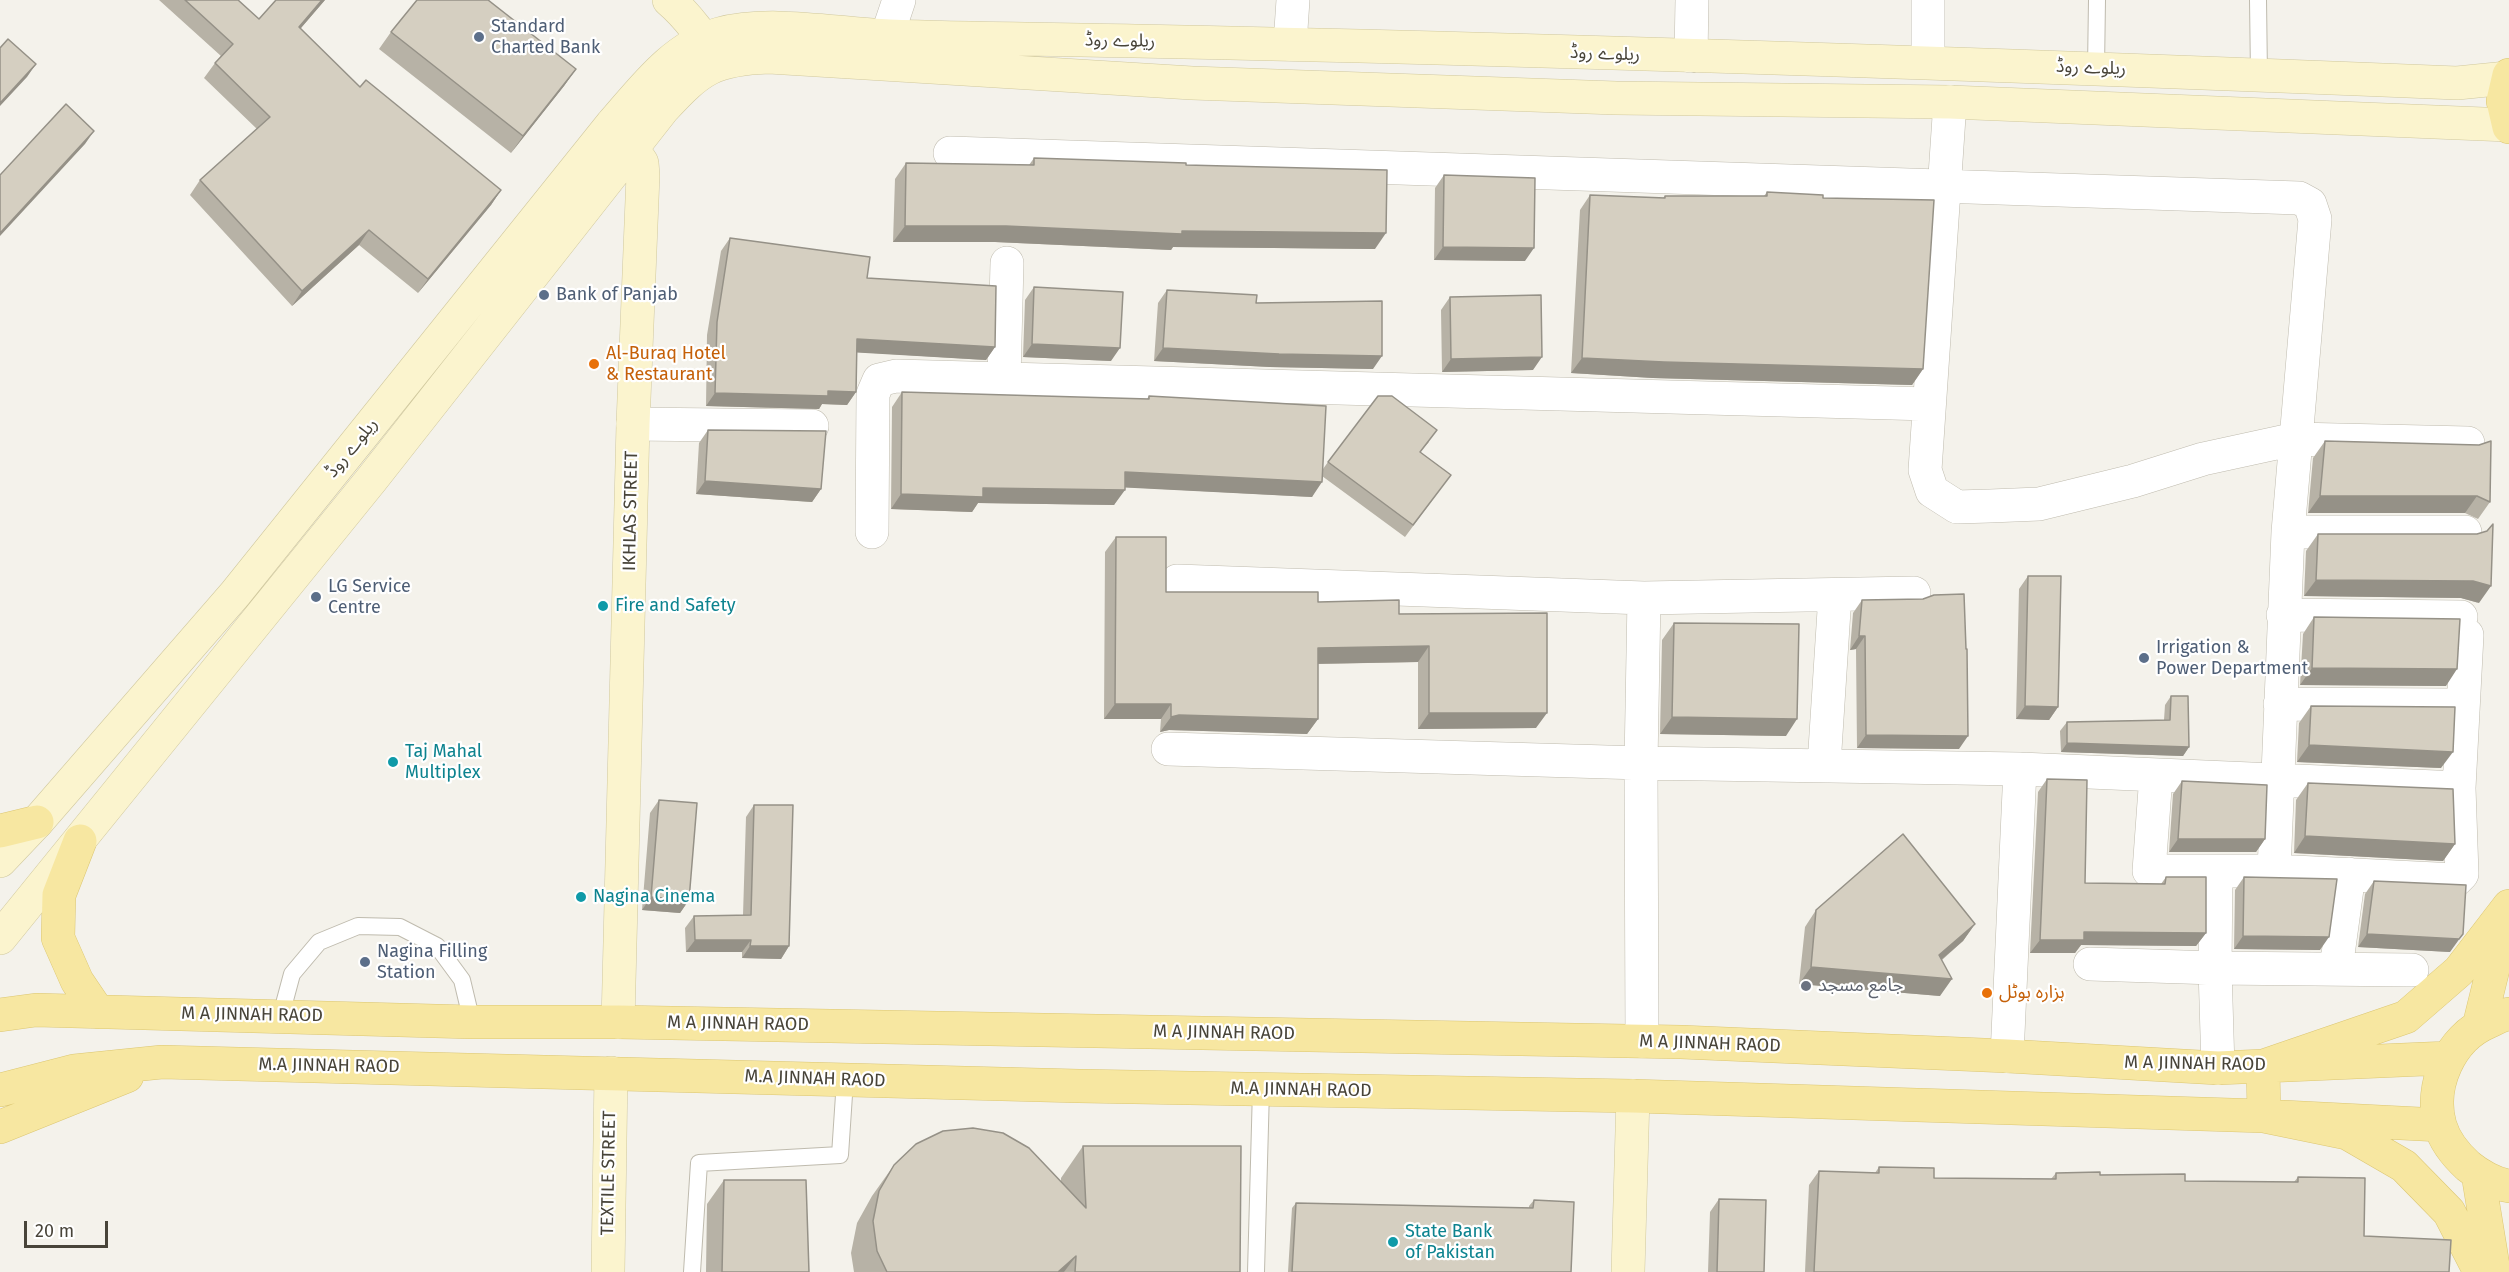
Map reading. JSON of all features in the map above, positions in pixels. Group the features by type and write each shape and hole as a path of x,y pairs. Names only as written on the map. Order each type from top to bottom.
{"main road":[{"path":"669,0 682,11 712,52"},
{"name":"ریلوے روڈ","path":"0,938 372,479 632,148 688,82 704,70 712,52 730,33 778,29 887,36 1290,44 1928,62 2457,82 2508,76"},
{"name":"ریلوے روڈ","path":"0,861 37,822 235,594 612,124 655,75 678,56 712,52 738,58 769,57 1204,84 1616,98 1950,102 2508,126"},
{"path":"2508,76 2503,101 2508,126"},
{"name":"IKHLAS STREET","path":"618,1022 633,424 643,175 642,163 632,148"},
{"path":"0,831 37,822"},
{"path":"80,841 60,895 58,938 77,981 98,1012"},
{"path":"2479,1026 2509,906 2509,892"},
{"path":"2264,1116 2263,1066 2406,1017 2459,971 2509,906"},
{"name":"M A JINNAH RAOD","path":"0,1015 36,1010 472,1022 618,1022 1642,1041 2007,1056 2218,1068 2448,1058"},
{"path":"2509,1014 2479,1026 2461,1040 2448,1058 2437,1091 2440,1125 2454,1153 2478,1174 2509,1186"},
{"path":"0,1127 162,1062"},
{"name":"M.A JINNAH RAOD","path":"0,1090 74,1071 162,1062 845,1080 1633,1096"},
{"name":"TEXTILE STREET","path":"608,1272 611,1073"},
{"path":"1628,1272 1633,1096 2264,1116 2440,1125"},
{"path":"2264,1116 2347,1133 2404,1166 2449,1212 2480,1272"},
{"path":"2478,1174 2494,1272"}],"street":[{"path":"887,36 899,0"},
{"path":"1290,44 1293,0"},
{"path":"1691,56 1692,0"},
{"path":"1928,0 1928,62"},
{"path":"1950,102 1925,470 1932,491 1957,507 2039,504 2133,481 2203,459 2295,439 2468,443"},
{"path":"950,153 1943,184 2299,198 2310,204 2315,219 2288,532 2274,870"},
{"path":"1004,379 1006,263"},
{"path":"872,532 873,394 879,380 896,376 1929,404"},
{"path":"633,424 812,426"},
{"path":"2288,532 2465,532"},
{"path":"1177,581 1644,598 1914,593"},
{"path":"1824,765 1835,595"},
{"path":"1642,1041 1641,763 1644,598"},
{"path":"2156,775 2150,871 2274,870 2456,880 2462,874 2459,788 2464,626 2283,615"},
{"path":"2280,704 2448,705"},
{"path":"1168,749 1641,763 2020,769 2459,788"},
{"path":"2007,1056 2020,769"},
{"path":"2216,871 2218,1068"},
{"path":"2336,969 2349,873"},
{"path":"2090,964 2412,970"}],"lane":[{"path":"2096,68 2097,0"},
{"path":"2258,0 2259,75"},
{"path":"281,1015 292,974 319,942 358,926 400,927 438,946 462,980 472,1022"},
{"path":"692,1272 699,1163 840,1155 845,1080"},
{"path":"1256,1272 1261,1089"}],"building":[{"path":"185,0 238,0 259,19 276,0 322,0 299,27 360,87 366,80 501,190 428,279 369,230 302,291 200,180 270,117 215,63 233,44"},
{"path":"417,0 488,0 576,69 523,136 391,32"},
{"path":"8,39 36,64 0,103 0,48"},
{"path":"66,104 94,131 0,233 0,175"},
{"path":"1034,158 1186,163 1186,165 1387,170 1386,233 1182,231 1182,234 1006,226 905,226 906,163 1034,165"},
{"path":"1444,175 1535,178 1534,248 1443,247"},
{"path":"1767,192 1823,195 1823,198 1934,200 1923,369 1582,358 1590,195 1665,198 1665,196 1767,196"},
{"path":"730,238 870,257 867,278 996,286 995,347 857,339 856,392 828,391 828,396 715,393 717,322"},
{"path":"1034,287 1123,292 1120,348 1032,344"},
{"path":"1167,290 1257,295 1256,303 1382,301 1382,356 1163,348"},
{"path":"1541,295 1542,357 1451,359 1450,297"},
{"path":"902,392 1149,399 1149,396 1326,406 1322,482 1125,472 1125,490 983,488 983,497 901,494"},
{"path":"1378,396 1392,396 1437,430 1420,452 1451,475 1413,525 1328,462"},
{"path":"708,430 826,431 821,489 705,481"},
{"path":"2325,441 2479,445 2491,441 2490,502 2477,496 2320,496"},
{"path":"2493,524 2491,586 2473,581 2316,580 2318,534 2477,534 2487,531"},
{"path":"1116,537 1166,537 1166,592 1318,592 1318,602 1399,600 1399,614 1547,613 1547,713 1429,713 1429,646 1318,648 1318,719 1179,715 1171,717 1171,704 1115,704"},
{"path":"2028,576 2061,576 2058,707 2025,706"},
{"path":"1964,594 1968,736 1866,735 1865,636 1859,636 1862,600 1923,599 1934,595"},
{"path":"2314,617 2460,619 2457,669 2312,668"},
{"path":"1674,623 1799,624 1797,719 1672,717"},
{"path":"2171,696 2188,696 2189,747 2067,743 2067,722 2170,720"},
{"path":"2311,706 2455,707 2453,752 2309,745"},
{"path":"2047,779 2087,780 2085,883 2165,884 2166,877 2206,877 2206,933 2084,932 2084,940 2040,940"},
{"path":"2182,781 2267,785 2265,839 2178,839"},
{"path":"2308,783 2453,789 2455,844 2305,836"},
{"path":"659,800 697,803 689,900 651,897"},
{"path":"754,805 793,805 789,946 750,946 751,940 695,940 694,916 751,915"},
{"path":"1903,834 1975,924 1939,955 1952,979 1811,967 1816,910"},
{"path":"2244,877 2337,879 2329,937 2243,936"},
{"path":"2374,881 2466,885 2463,934 2459,939 2367,934"},
{"path":"973,1128 1003,1133 1029,1148 1086,1208 1083,1146 1241,1146 1240,1272 1075,1272 1076,1256 1058,1272 887,1272 877,1251 873,1221 879,1191 894,1165 916,1144 943,1131"},
{"path":"1879,1167 1934,1168 1934,1178 2056,1179 2056,1173 2100,1172 2100,1175 2185,1174 2185,1181 2298,1182 2298,1177 2365,1178 2364,1236 2451,1240 2449,1272 1814,1272 1819,1171 1879,1173"},
{"path":"724,1180 806,1180 809,1272 722,1272"},
{"path":"1719,1199 1766,1200 1764,1272 1717,1272"},
{"name":"State Bank of Pakistan","path":"1534,1200 1574,1202 1571,1272 1292,1272 1296,1203 1533,1208"}],"place":[{"name":"Standard Charted Bank","path":"479,37"},
{"name":"Bank of Panjab","path":"544,295"},
{"name":"Al-Buraq Hotel & Restaurant","path":"594,364"},
{"name":"LG Service Centre","path":"316,597"},
{"name":"Fire and Safety","path":"603,606"},
{"name":"Irrigation & Power Department","path":"2144,658"},
{"name":"Taj Mahal Multiplex","path":"393,762"},
{"name":"Nagina Cinema","path":"581,897"},
{"name":"Nagina Filling Station","path":"365,962"},
{"name":"جامع مسجد","path":"1806,986"},
{"name":"ہزارہ ہوٹل","path":"1987,993"},
{"name":"State Bank of Pakistan","path":"1393,1242"}]}
